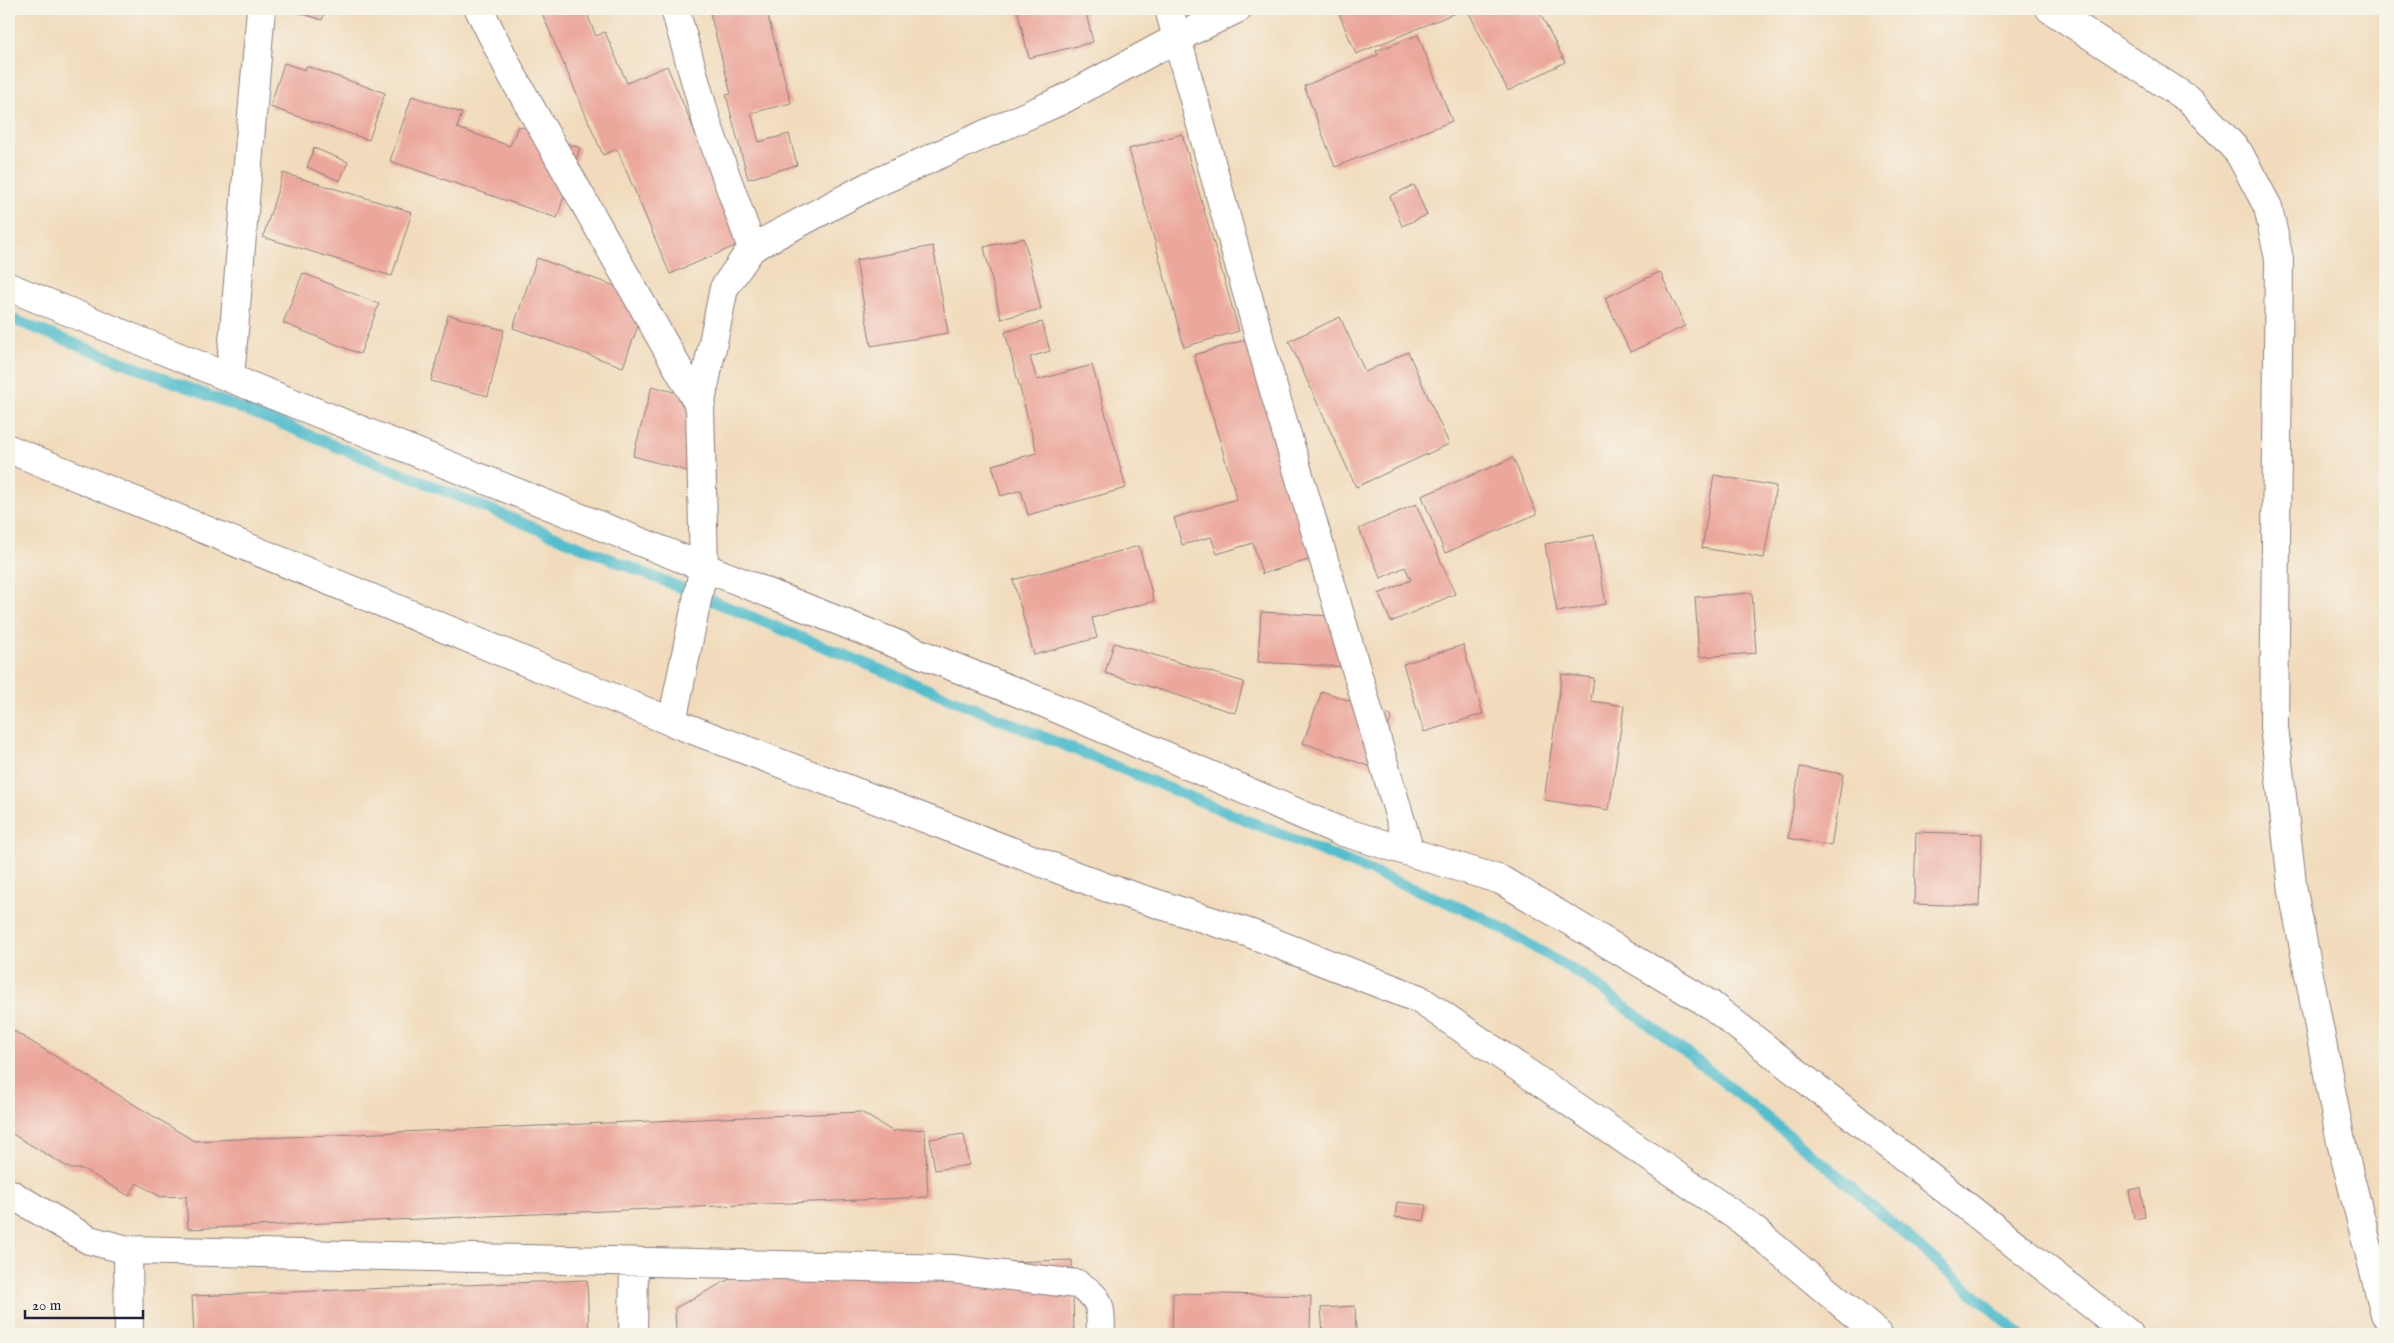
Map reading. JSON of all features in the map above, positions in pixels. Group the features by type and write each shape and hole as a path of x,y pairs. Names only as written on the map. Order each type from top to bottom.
{"street":[{"path":"230,378 260,9"},
{"path":"479,9 512,76 700,407"},
{"path":"675,9 708,126 752,248"},
{"path":"1168,9 1272,384 1410,852"},
{"path":"672,722 704,566 700,407 724,288 752,248 869,186 1062,100 1177,38 1237,9"},
{"path":"2050,9 2191,101 2239,153 2268,207 2279,259 2274,728 2298,920 2341,1142 2385,1314"},
{"path":"9,287 230,378 1044,703 1337,830 1501,880 1710,1005 2129,1334"},
{"path":"9,449 672,722 1105,887 1250,933 1418,999 1743,1222 1878,1334"},
{"path":"9,1193 89,1240 128,1250 953,1269 1077,1284 1093,1293 1100,1304 1101,1334"},
{"path":"128,1250 129,1334"},
{"path":"633,1334 634,1262"}],"building":[{"path":"288,9 326,9 322,20"},
{"path":"540,9 585,9 596,36 605,32 627,83 667,66 742,243 670,274 617,149 603,155"},
{"path":"709,9 766,9 791,103 751,113 759,142 789,134 797,165 748,179 726,95 731,94"},
{"path":"1017,9 1085,9 1093,42 1029,58"},
{"path":"1337,9 1465,9 1356,54"},
{"path":"1467,9 1538,9 1565,62 1508,91"},
{"path":"1418,35 1452,121 1335,167 1304,86 1378,55 1376,51"},
{"path":"284,63 305,70 306,66 385,93 369,140 270,107"},
{"path":"412,96 462,113 457,128 510,146 518,126 580,148 557,218 390,161"},
{"path":"1182,134 1239,331 1184,347 1129,149"},
{"path":"314,148 348,162 340,181 307,167"},
{"path":"283,173 412,212 392,276 263,237"},
{"path":"1414,185 1427,215 1402,226 1390,196"},
{"path":"1024,238 1041,309 1001,319 984,247"},
{"path":"933,246 948,333 871,346 856,260"},
{"path":"537,258 648,298 623,367 513,328"},
{"path":"1660,272 1685,326 1630,352 1605,298"},
{"path":"303,273 379,304 360,354 283,323"},
{"path":"448,315 504,330 488,396 431,381"},
{"path":"1340,317 1365,372 1408,352 1449,444 1356,487 1289,341"},
{"path":"1042,322 1050,351 1030,357 1037,380 1092,365 1126,488 1028,515 1021,490 1001,496 992,465 1037,453 1005,332"},
{"path":"1248,339 1315,558 1262,574 1253,543 1217,554 1211,537 1182,545 1174,518 1237,499 1194,355"},
{"path":"652,386 706,401 687,471 633,456"},
{"path":"1513,458 1537,514 1445,553 1422,496"},
{"path":"1714,475 1776,486 1764,558 1702,548"},
{"path":"1416,504 1455,594 1391,622 1379,594 1411,580 1405,567 1381,578 1359,529"},
{"path":"1594,535 1606,604 1557,612 1545,544"},
{"path":"1139,546 1154,601 1092,618 1097,638 1034,655 1013,580"},
{"path":"1752,593 1756,653 1699,657 1695,597"},
{"path":"1261,612 1349,617 1346,667 1258,662"},
{"path":"1114,643 1244,682 1235,713 1105,673"},
{"path":"1463,645 1483,714 1424,732 1403,664"},
{"path":"1562,674 1594,678 1591,701 1624,706 1609,810 1544,800"},
{"path":"1322,691 1392,716 1374,768 1303,743"},
{"path":"1800,767 1843,774 1831,846 1788,838"},
{"path":"1916,832 1982,834 1979,906 1914,904"},
{"path":"9,1028 194,1141 861,1112 892,1131 925,1129 928,1197 188,1229 186,1196 161,1197 137,1183 129,1196 83,1169 71,1169 9,1132"},
{"path":"964,1134 969,1165 935,1170 930,1139"},
{"path":"2141,1188 2145,1217 2134,1219 2129,1190"},
{"path":"1397,1202 1427,1205 1424,1221 1395,1217"},
{"path":"1072,1260 1074,1334 676,1334 675,1308 747,1270"},
{"path":"587,1280 589,1334 194,1334 192,1296"},
{"path":"1173,1293 1311,1296 1310,1334 1172,1334"},
{"path":"1355,1306 1356,1331 1323,1333 1321,1308"}],"waterway":[{"path":"9,318 289,427 1480,916 1585,977 1701,1064 1830,1169 2020,1334"}]}
